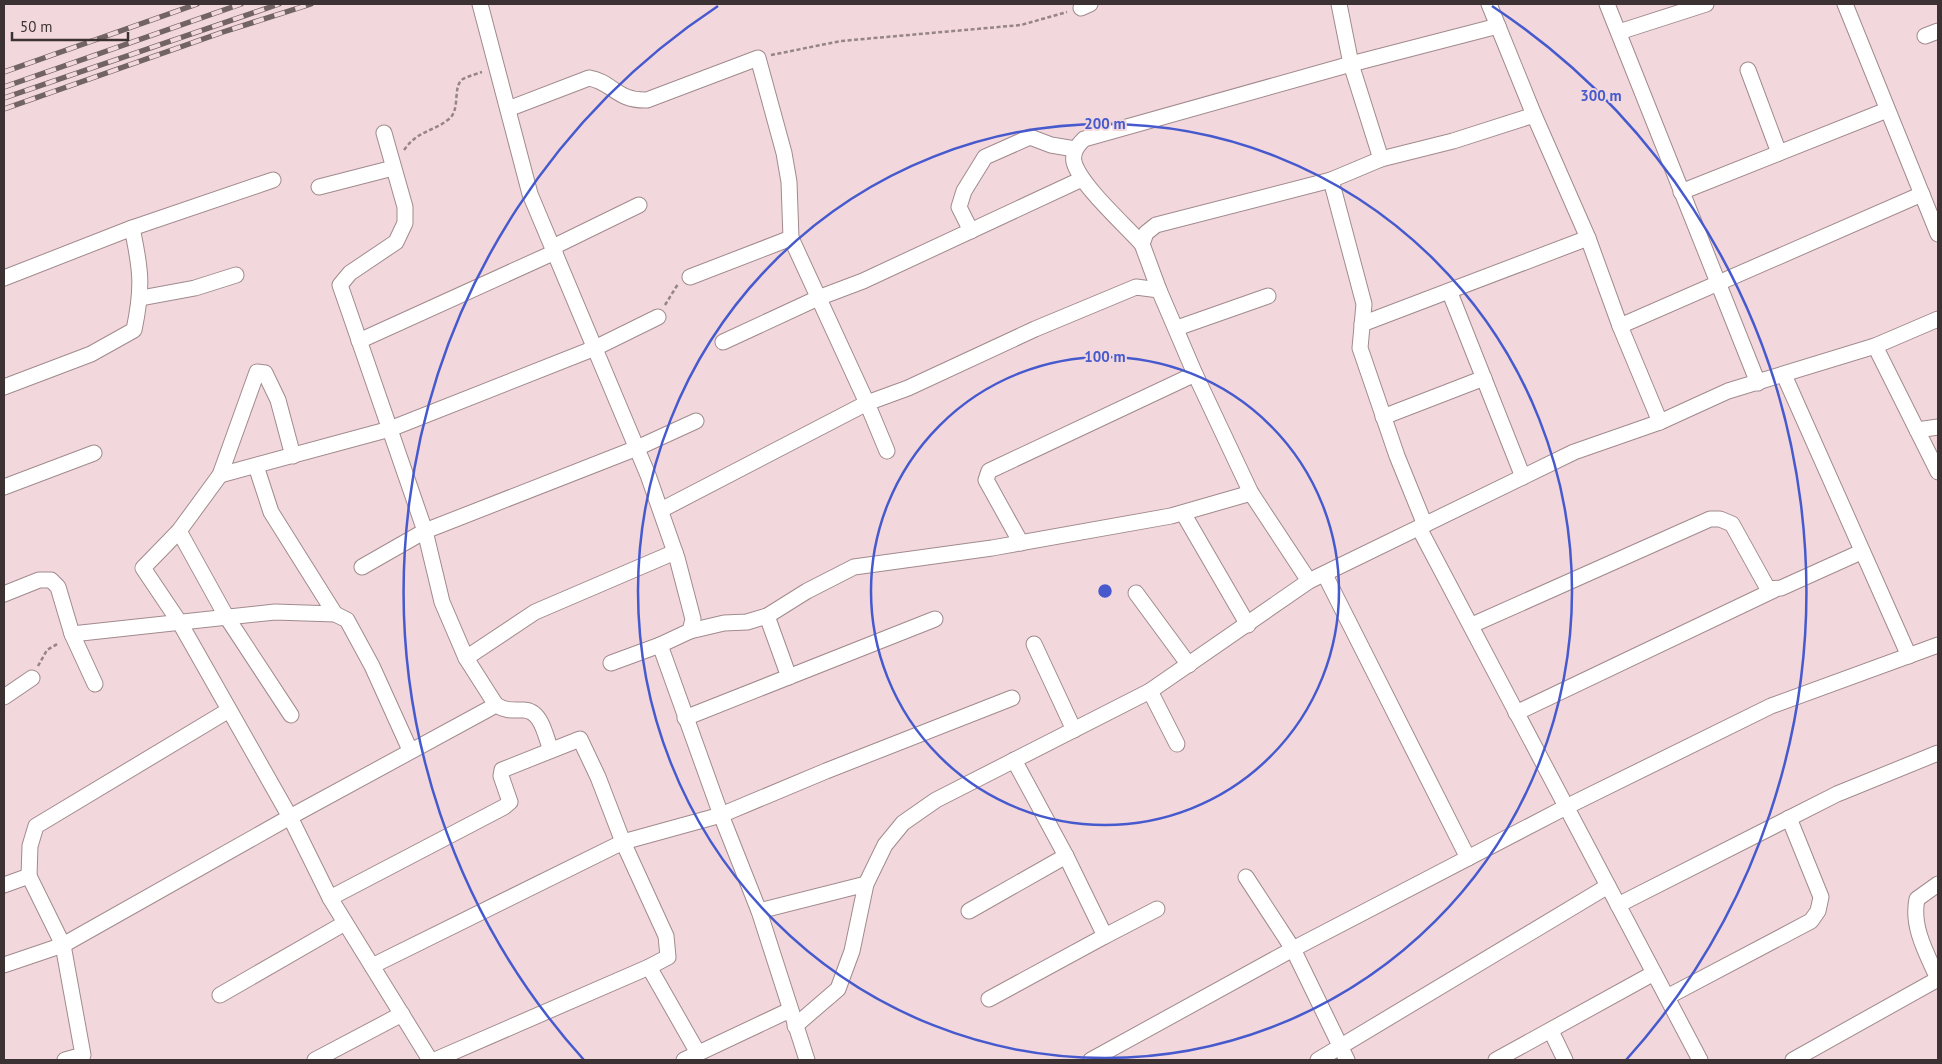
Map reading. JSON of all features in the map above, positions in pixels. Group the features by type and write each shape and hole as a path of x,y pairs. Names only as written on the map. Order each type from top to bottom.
{"street":[{"path":"480,4 530,194 637,448 661,510 675,552 693,619 690,631"},
{"path":"1339,4 1351,64 1381,159"},
{"path":"1489,4 1534,115 1588,238 1620,326 1660,422"},
{"path":"1607,4 1758,383"},
{"path":"1619,32 1706,4"},
{"path":"1845,4 1938,234"},
{"path":"1309,581 1251,493 1195,374 1177,328 1159,290 1142,244 1082,179 1074,162 1075,149 1084,138 1351,64 1498,26"},
{"path":"508,109 589,78 600,80 623,97 633,100 647,100 758,58 787,172 791,238 867,402 887,451"},
{"path":"1748,70 1779,153"},
{"path":"1681,192 1887,110"},
{"path":"1142,244 1146,233 1156,225 1331,180 1381,159 1453,140 1534,115"},
{"path":"384,133 405,207 405,223 402,234 388,248 350,273 340,285 425,531 442,602 466,658 496,705 512,711 533,712 538,716 551,750"},
{"path":"971,231 959,207 964,190 985,157 1030,137 1051,145 1075,149"},
{"path":"319,187 393,166"},
{"path":"723,342 818,298 863,281 1082,179"},
{"path":"4,278 132,228 273,180"},
{"path":"1331,180 1364,304 1360,348 1422,527 1516,713 1700,1060"},
{"path":"1620,326 1922,194"},
{"path":"359,341 554,250 639,206"},
{"path":"4,388 91,354 134,330 141,298 140,264 132,228"},
{"path":"690,277 791,238"},
{"path":"1362,324 1450,293 1588,238"},
{"path":"141,298 195,288 236,275"},
{"path":"661,510 867,402 908,388 1035,329 1136,287 1159,290"},
{"path":"1450,293 1523,477"},
{"path":"1177,328 1268,296"},
{"path":"220,476 390,430 595,348 658,317"},
{"path":"795,1026 838,989 852,951 866,884 885,845 903,823 936,800 1150,691 1309,581 1325,575 1574,452 1660,422 1728,391 1875,346 1938,319"},
{"path":"1875,346 1938,472"},
{"path":"293,456 278,400 265,372 257,372 220,476 179,531 144,568 180,623 290,816 330,898 430,1060"},
{"path":"1021,543 986,480 989,472 1195,374"},
{"path":"1784,375 1861,552 1909,656"},
{"path":"1383,416 1484,378"},
{"path":"362,567 425,531 637,448 696,421"},
{"path":"1917,430 1938,427"},
{"path":"4,487 94,453"},
{"path":"256,466 271,512 335,614"},
{"path":"611,663 660,645 690,631 724,623 747,622 767,616 807,591 854,567 1021,543 1183,512 1251,493"},
{"path":"1183,512 1248,625"},
{"path":"1472,625 1710,519 1720,519 1732,524 1764,584 1768,589 1774,590"},
{"path":"179,531 226,616 291,715"},
{"path":"466,658 535,612 675,552"},
{"path":"1516,713 1774,590 1861,552"},
{"path":"1325,575 1468,858"},
{"path":"4,594 39,580 51,580 58,587 72,634 95,684"},
{"path":"1136,593 1189,664"},
{"path":"72,634 275,612 335,614 347,620 372,666 410,750"},
{"path":"767,616 789,677"},
{"path":"685,718 935,619"},
{"path":"1034,644 1074,730"},
{"path":"660,645 721,816 759,911 807,1060"},
{"path":"1091,1060 1293,949 1566,807 1771,706 1938,645"},
{"path":"4,697 32,678"},
{"path":"1150,691 1177,744"},
{"path":"372,966 623,842 721,816 826,770 1012,698"},
{"path":"4,965 63,945 290,816 496,705"},
{"path":"65,1060 83,1055 63,945 29,876 30,846 36,826 229,710"},
{"path":"330,898 504,807 510,802 501,776 502,770 580,739 598,777 623,842 666,936 668,957 650,967 435,1060"},
{"path":"1618,905 1837,794 1938,753"},
{"path":"1014,760 1066,856 1106,936"},
{"path":"1667,997 1811,922 1818,911 1821,897 1789,818"},
{"path":"970,911 1066,856"},
{"path":"4,885 29,876"},
{"path":"1246,876 1293,949 1343,1054"},
{"path":"759,911 866,884"},
{"path":"1793,1060 1938,979 1916,926 1915,911 1917,899 1938,884"},
{"path":"1318,1060 1343,1054 1608,886"},
{"path":"989,999 1157,908"},
{"path":"220,995 345,923"},
{"path":"650,967 698,1054"},
{"path":"1496,1060 1654,973"},
{"path":"684,1060 790,1010"},
{"path":"315,1060 402,1014"},
{"path":"1551,1031 1566,1060"}],"path":[{"path":"758,58 841,41 1021,25 1085,6"},
{"path":"393,166 411,140 450,118 456,107 458,84 462,80 497,67"},
{"path":"658,317 673,289 690,277"},
{"path":"32,678 47,650 72,634"}],"railway":[{"path":"4,72 197,4"},
{"path":"4,87 241,4"},
{"path":"4,98 279,4"},
{"path":"4,109 223,32 311,4"}]}
